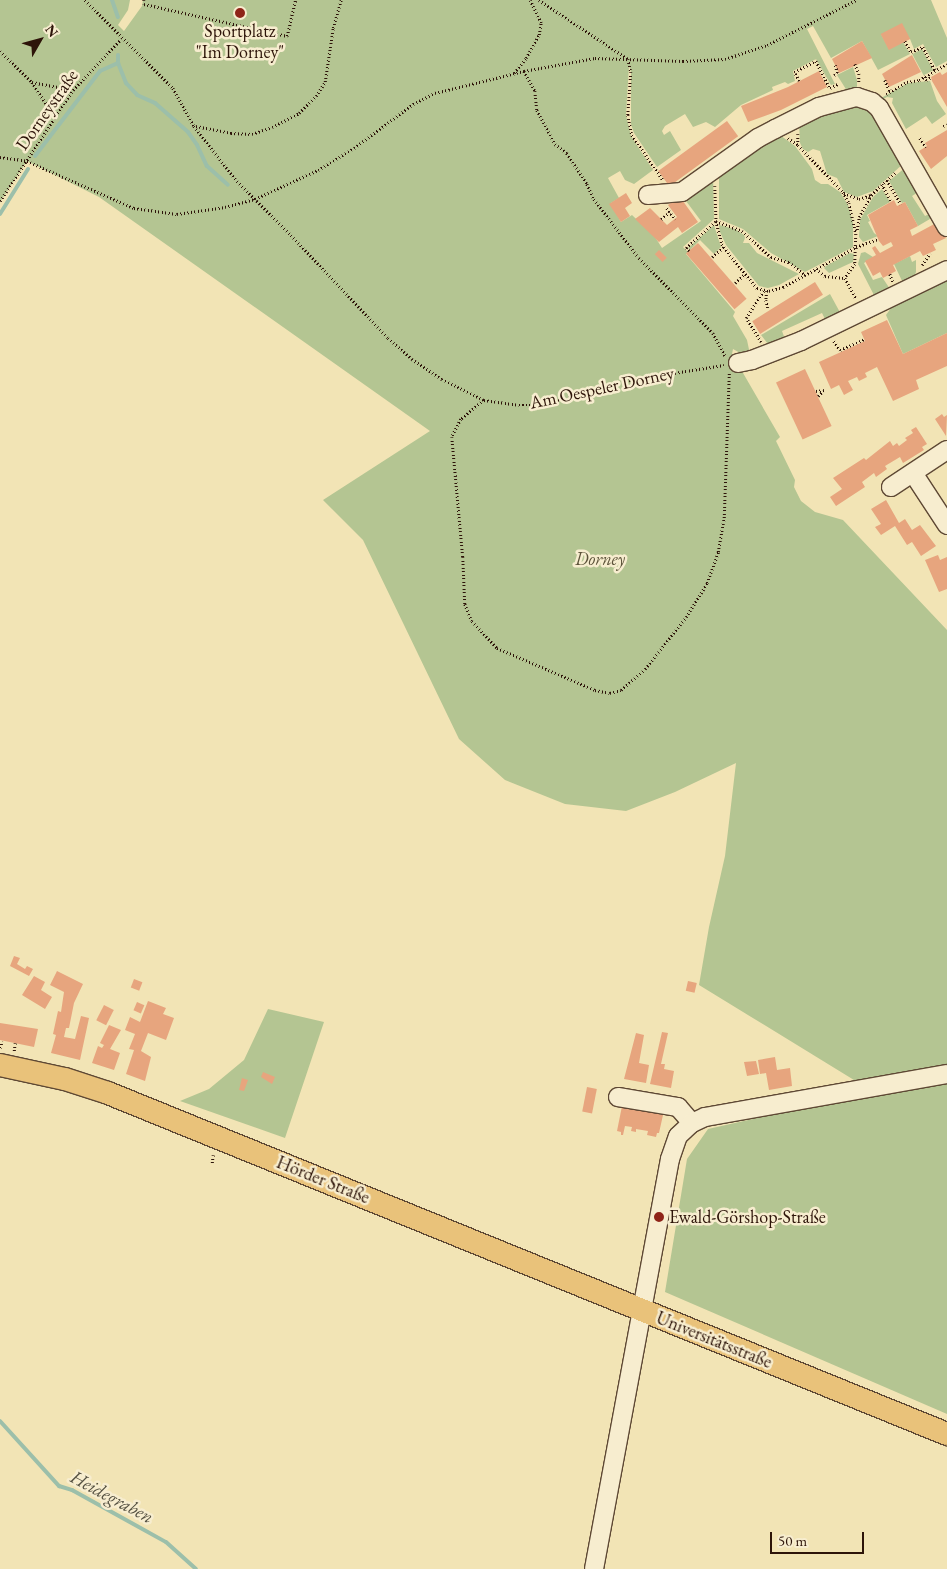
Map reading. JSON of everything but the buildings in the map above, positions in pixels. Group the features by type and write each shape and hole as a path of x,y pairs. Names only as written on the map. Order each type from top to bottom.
{"main road":[{"name":"Hörder Straße","path":"0,1064 49,1075 108,1093 641,1310"},
{"name":"Universitätsstraße","path":"641,1310 947,1434"}],"street":[{"path":"648,195 682,192 775,129 819,107 864,99 879,108 947,228"},
{"path":"734,364 768,354 863,313 947,270"},
{"path":"891,487 947,450"},
{"path":"913,473 947,525"},
{"path":"641,1310 649,1278 672,1149 678,1136 692,1124 719,1114 947,1074"},
{"path":"618,1097 678,1108 692,1124"},
{"name":"Universitätsstraße","path":"594,1569 641,1310"}],"path":[{"name":"Am Oespeler Dorney","path":"85,0 121,39 173,88 194,126 236,181 256,199 388,338 412,359 442,379 484,400 519,405 541,405 630,380 734,364"},
{"path":"144,0 144,4 287,36 295,0"},
{"path":"194,126 231,133 252,134 272,127 299,113 316,96 325,82 333,28 341,0"},
{"path":"513,74 526,58 540,29 541,23 530,0"},
{"path":"539,0 628,59 631,72 628,115 632,135 656,170"},
{"path":"0,157 27,161 134,208 177,214 225,207 256,199 318,170 354,148 413,104 435,93 524,71 594,58 682,62 725,59 747,53 809,25 856,0"},
{"name":"Dorneystraße","path":"0,201 72,90 121,39"},
{"path":"905,41 911,52 923,47 935,71"},
{"path":"0,51 32,82 55,117"},
{"path":"799,81 794,72 816,61 830,88 838,84"},
{"path":"855,64 860,74 864,99 890,92 907,82 924,77 947,64"},
{"path":"834,75 837,72 835,66"},
{"path":"484,400 461,419 452,437 464,557 465,604 472,621 497,648 595,690 610,693 622,690 645,669 686,617 710,576 718,552 724,518 734,364 713,333 639,258 594,199 588,184 566,153 555,144 537,110 535,91 524,71"},
{"path":"924,77 926,80 932,77"},
{"path":"885,80 890,92"},
{"path":"32,82 72,90"},
{"path":"943,126 947,124"},
{"path":"775,129 798,145 843,192 853,215 856,234 855,264 845,278"},
{"path":"920,138 926,146"},
{"path":"856,234 859,217 871,195 908,161"},
{"path":"714,169 718,232 724,247 758,288 765,290 783,287 856,247 878,240"},
{"path":"887,180 901,204"},
{"path":"882,184 892,202"},
{"path":"843,192 859,199 871,195"},
{"path":"661,219 671,214 675,218"},
{"path":"689,251 686,248 716,221"},
{"path":"716,221 742,231 771,257 789,262 805,275"},
{"path":"712,257 724,247"},
{"path":"928,256 930,252"},
{"path":"816,269 825,276 845,278"},
{"path":"734,284 745,274"},
{"path":"845,278 863,313"},
{"path":"765,290 768,308"},
{"path":"765,290 746,318 768,354"},
{"path":"837,347 840,350 864,339"},
{"path":"816,391 824,390 818,396"},
{"path":"0,1050 2,1041"}],"green space":[{"name":"Dorney","path":"0,0 130,0 128,10 118,25 124,31 142,6 143,0 931,0 947,38 947,61 936,67 923,44 914,49 910,39 881,34 889,49 903,42 910,54 878,70 862,41 831,58 813,26 807,29 835,84 831,85 816,59 793,71 795,81 788,84 785,82 772,87 773,90 741,105 715,127 706,122 693,127 685,114 665,126 662,131 664,135 670,131 681,150 657,167 634,133 631,124 631,72 629,66 626,115 631,136 653,170 634,184 625,180 620,171 608,178 619,198 611,203 621,222 632,215 655,237 662,248 701,221 683,197 713,175 714,219 683,247 688,252 686,254 735,312 733,316 747,340 751,359 733,349 732,354 780,437 776,441 795,480 794,487 801,501 815,512 843,520 947,630 947,1414 665,1292 687,1159 708,1129 855,1096 854,1080 699,985 709,927 725,856 736,763 675,792 626,811 565,804 505,780 459,739 363,540 323,500 430,431 99,197 27,161 0,202"},
{"path":"922,49 933,70 924,75 912,54"},
{"path":"853,67 857,86 855,93 849,94 837,75"},
{"path":"930,81 937,101 946,114 932,124 926,116 906,129 892,103 893,98 887,97 882,100 881,98 908,83"},
{"path":"867,104 904,163 873,191 857,197 844,192 837,178 827,174 820,151 813,149 808,152 803,149 800,143 799,122 821,110"},
{"path":"777,133 795,146 812,169 815,180 821,184 828,184 840,192 848,205 853,223 853,247 805,272 771,253 743,229 719,219 719,173"},
{"path":"906,167 920,191 912,196 925,216 933,212 935,216 918,226 905,202 902,203 889,181"},
{"path":"882,189 890,202 867,215 870,221 868,222 874,233 878,236 863,242 859,237 860,220 873,197"},
{"path":"714,225 721,247 714,254 700,240 690,250 688,248"},
{"path":"719,225 735,229 744,235 743,243 749,243 757,253 799,274 779,285 768,288 759,286 726,245"},
{"path":"865,252 873,257 864,263 873,280 882,277 892,292 876,299 858,264 861,253"},
{"path":"850,253 854,254 853,262 829,273 824,268 826,266"},
{"path":"910,256 912,262 916,260 916,272 912,282 903,283 894,264"},
{"path":"947,278 947,333 903,354 886,315 891,308"},
{"path":"830,294 842,316 827,323 822,313 782,331 786,342 774,346 768,344 761,335"},
{"path":"268,1009 324,1022 285,1138 180,1101 209,1089 244,1060"}],"waterway":[{"path":"112,0 118,17"},
{"path":"118,55 118,63 126,83 137,95 155,103 188,132 197,145 207,166 228,185"},
{"path":"35,156 100,71 118,63"},
{"path":"0,214 28,169"},
{"name":"Heidegraben","path":"0,1421 59,1486 72,1490 166,1542 196,1569"}],"place":[{"name":"Sportplatz \"Im Dorney\"","path":"240,13"},
{"name":"Ewald-Görshop-Straße","path":"659,1217"}]}
